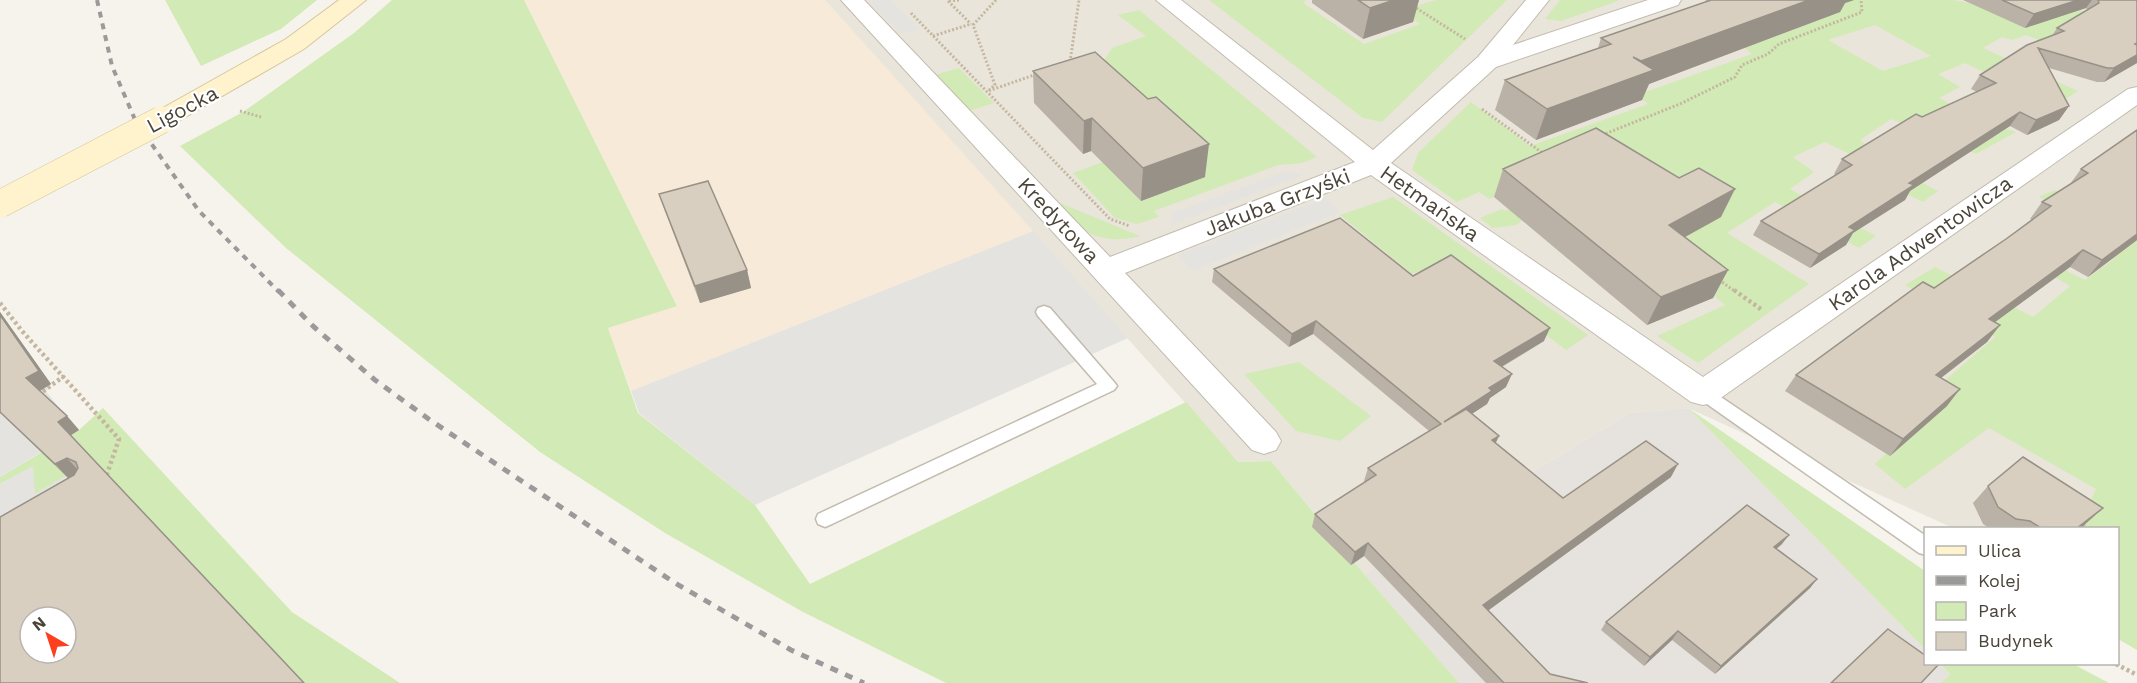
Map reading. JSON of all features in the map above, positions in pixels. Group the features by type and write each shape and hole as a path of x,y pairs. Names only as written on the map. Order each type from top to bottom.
{"street":[{"name":"Ligocka","path":"0,204 161,120 295,44 354,0"},
{"name":"Kredytowa","path":"852,0 1264,441"},
{"name":"Hetmańska","path":"1167,0 1374,165 1702,393"},
{"name":"Jakuba Grzyśki","path":"1105,270 1374,165 1480,53 1538,0"},
{"name":"Jakuba Grzyśki","path":"1480,53 1670,0"},
{"name":"Karola Adwentowicza","path":"1702,393 2137,94"}],"lane":[{"path":"825,519 1108,386 1044,312"},
{"path":"1702,393 1924,546"}],"path":[{"path":"958,0 948,1 972,25 995,85 988,91"},
{"path":"933,36 972,25 996,0"},
{"path":"1061,66 1071,62 1079,0"},
{"path":"1404,0 1480,53"},
{"path":"1600,136 1680,104 1735,77 1742,65 1768,54 1779,44 1862,12 1861,0"},
{"path":"905,7 1110,219 1136,228"},
{"path":"988,91 1040,73"},
{"path":"1476,104 1545,155"},
{"path":"234,109 261,117"},
{"path":"1710,274 1766,313"},
{"path":"0,304 119,440 107,474 115,483"},
{"path":"37,396 64,376"},
{"path":"2119,665 2137,675"}],"shaded area":[{"path":"524,0 825,0 1033,231 631,391 608,328 677,305"},
{"path":"825,0 2137,0 2137,604 2119,527 1951,527 1688,408 1630,413 1364,574 1271,461 1238,462"},
{"path":"891,0 920,29 901,34 869,2"},
{"path":"1286,171 1303,175 1171,225 1172,213"},
{"path":"1325,198 1341,212 1192,271 1177,255"},
{"path":"1033,231 1128,338 755,505 639,413 631,391"},
{"path":"51,384 46,391 70,422 33,443 41,452 0,477 0,414"},
{"path":"1688,408 1924,648 1924,665 1940,665 1950,674 1941,683 1459,683 1364,574 1630,413"},
{"path":"92,460 0,537 0,484 33,466 35,494"}],"green space":[{"path":"165,0 317,0 281,29 201,66"},
{"path":"392,0 524,0 677,306 608,328 638,413 755,505 810,584 1186,402 1238,462 1271,461 1364,574 1459,683 946,683 803,612 665,533 540,452 286,248 180,146 243,112 354,33"},
{"path":"1209,0 1306,0 1303,3 1364,44 1420,24 1384,0 1409,8 1436,0 1507,0 1382,122 1363,118"},
{"path":"1560,0 1618,1 1561,21 1545,19"},
{"path":"1839,0 1953,0 1980,5 2058,0 2137,33 2112,68 2026,35 2013,40 2002,37 1983,48 2078,91 2055,106 1965,63 1938,74 1960,87 1939,98 1982,121 2016,132 1976,154 1891,119 1860,140 1891,166 1938,191 1923,202 1874,178 1882,170 1825,142 1793,157 1814,172 1790,189 1876,236 1859,248 1775,202 1727,233 1809,284 1698,363 1657,336 1725,305 1561,167 1489,199 1479,192 1457,202 1412,170 1418,153 1471,102 1530,146 1648,104 1637,95 1752,54 1737,41","holes":["1875,25 1931,56 1883,71 1828,40"]},
{"path":"1139,10 1317,157 1302,163 1278,165 1154,211 1159,217 1137,224 1115,218 1073,173 1103,162 1141,201 1093,79 1112,48 1146,36 1118,15"},
{"path":"959,68 994,103 969,111 934,75"},
{"path":"2054,190 2112,217 2137,236 2137,650 2119,640 2119,527 2078,527 2096,489 1989,428 1905,489 1875,464 1936,406 1943,382 1995,337 1905,285 1935,267 2033,317 2070,286 2042,270 2045,260 2085,280 2113,260 2121,237 2039,197"},
{"path":"1043,196 1140,236 1110,239 1097,236 1076,225"},
{"path":"1393,197 1588,335 1566,350 1447,261 1412,274 1340,215"},
{"path":"1526,202 1526,218 1516,225 1493,228 1480,218 1502,209 1505,211"},
{"path":"1299,362 1371,416 1340,441 1296,431 1244,374"},
{"path":"103,408 292,612 400,683 303,683 34,494 32,467 0,484 0,477 79,430"},
{"path":"1688,408 1924,570 1924,648"},
{"path":"1941,665 2075,665 2109,683 1941,683 1950,674"}],"building":[{"path":"1358,0 1394,0 1370,8"},
{"path":"1711,0 1809,0 1641,61 1633,57 1654,70 1547,109 1505,80 1611,44 1601,38"},
{"path":"2002,0 2078,0 2034,14"},
{"path":"2098,0 2137,0 2137,43 2135,44 2137,55 2114,68 2107,68 2038,48 2069,106 2036,120 2020,112 1909,183 1914,185 1849,227 1855,230 1819,254 1761,221 1852,165 1842,159 1916,114 1922,117 1996,83 1980,75 2027,45 2064,31 2057,28 2099,3"},
{"path":"1095,52 1148,99 1156,97 1209,144 1143,168 1092,118 1084,121 1033,71"},
{"path":"1596,128 1679,178 1699,168 1735,189 1669,225 1728,270 1661,297 1503,169"},
{"path":"2137,130 2137,234 2102,260 2083,250 1989,319 2000,325 1936,375 1960,389 1903,439 1796,375 1923,282 1934,288 2006,239 2051,206 2042,202 2088,173 2081,169"},
{"path":"708,181 747,270 695,286 659,194"},
{"path":"1340,218 1413,276 1451,255 1550,328 1494,361 1512,374 1489,388 1492,391 1444,422 1466,409 1499,436 1492,440 1563,498 1646,441 1678,464 1483,605 1550,674 1588,683 1504,683 1368,543 1355,552 1315,514 1376,475 1368,468 1441,424 1316,321 1292,334 1214,269"},
{"path":"0,315 39,371 26,378 67,416 58,422 304,683 0,683 0,517 74,475 78,468 76,462 67,458 55,464 0,412"},
{"path":"2023,457 2103,508 2078,527 2039,527 2030,521 2016,519 1998,507 1988,486"},
{"path":"1747,505 1789,535 1774,547 1817,579 1721,666 1678,631 1650,657 1606,622"},
{"path":"1888,629 1924,655 1924,665 1938,665 1921,683 1831,683"}],"railway":[{"path":"97,0 112,66 136,122 199,211 279,292"},
{"path":"278,290 314,327 375,380 430,420 675,583 791,650 864,683"}]}
